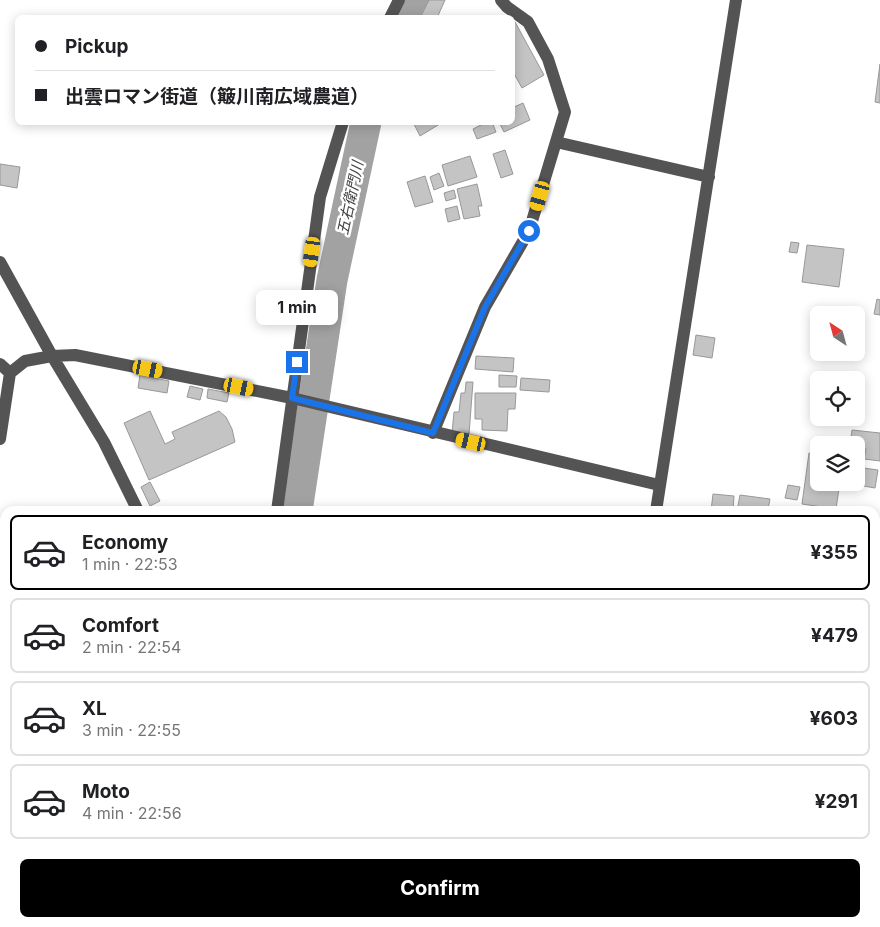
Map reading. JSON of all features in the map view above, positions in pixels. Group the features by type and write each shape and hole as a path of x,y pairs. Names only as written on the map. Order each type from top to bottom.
{"street":[{"path":"392,15 399,0"},
{"path":"433,433 485,307 529,231 565,112 548,58 528,22 507,7 502,0"},
{"path":"657,506 736,0"},
{"path":"278,506 320,197 342,125"},
{"path":"556,142 709,177"},
{"path":"0,262 52,356 104,442 136,506"},
{"path":"0,439 10,372 25,361 52,356 75,355 292,398 433,433 659,485"},
{"path":"0,364 10,372"}],"building":[{"path":"429,0 445,0 438,15 422,15"},
{"path":"515,22 544,75 522,88 515,75"},
{"path":"880,64 880,103 875,102"},
{"path":"523,103 530,120 504,132 500,125 515,125 515,107"},
{"path":"414,125 438,125 420,136"},
{"path":"481,125 493,125 496,132 477,139 473,129"},
{"path":"505,150 513,174 501,178 493,154"},
{"path":"470,156 477,177 448,186 442,165"},
{"path":"0,164 20,167 17,188 0,185"},
{"path":"439,173 444,186 434,190 430,177"},
{"path":"425,176 433,202 415,207 407,182"},
{"path":"477,184 482,206 478,206 480,216 464,219 457,189"},
{"path":"454,190 456,198 446,201 444,193"},
{"path":"457,206 460,219 448,222 445,209"},
{"path":"791,242 799,243 797,253 789,252"},
{"path":"807,245 844,249 839,287 802,282"},
{"path":"877,299 880,300 880,315 874,314"},
{"path":"696,335 715,338 712,358 693,355"},
{"path":"476,356 514,358 513,372 475,369"},
{"path":"140,375 169,381 167,393 138,388"},
{"path":"499,375 517,376 516,387 499,387"},
{"path":"521,378 550,380 549,392 520,390"},
{"path":"466,382 473,382 469,434 452,433 454,412 459,412 461,393 465,393"},
{"path":"190,386 203,389 200,400 187,397"},
{"path":"208,389 229,393 227,402 207,398"},
{"path":"475,393 516,393 515,409 508,409 507,431 482,430 482,419 475,419"},
{"path":"150,411 165,444 175,439 172,432 219,411 226,417 232,429 235,442 149,480 124,423"},
{"path":"852,430 880,433 880,461 865,459 865,436 851,436"},
{"path":"809,453 810,491 839,491 836,506 802,504"},
{"path":"865,468 878,470 875,488 865,486"},
{"path":"150,482 160,501 150,506 141,487"},
{"path":"788,485 800,487 797,500 785,498"},
{"path":"713,494 734,496 733,506 712,506"},
{"path":"740,495 770,499 769,506 738,506"}],"waterway":[{"name":"五右衛門川","path":"414,15 422,0"},
{"name":"五右衛門川","path":"298,506 332,280 365,125"}],"route":[{"path":"297,362 292,398 433,433 485,307 529,231"}]}
